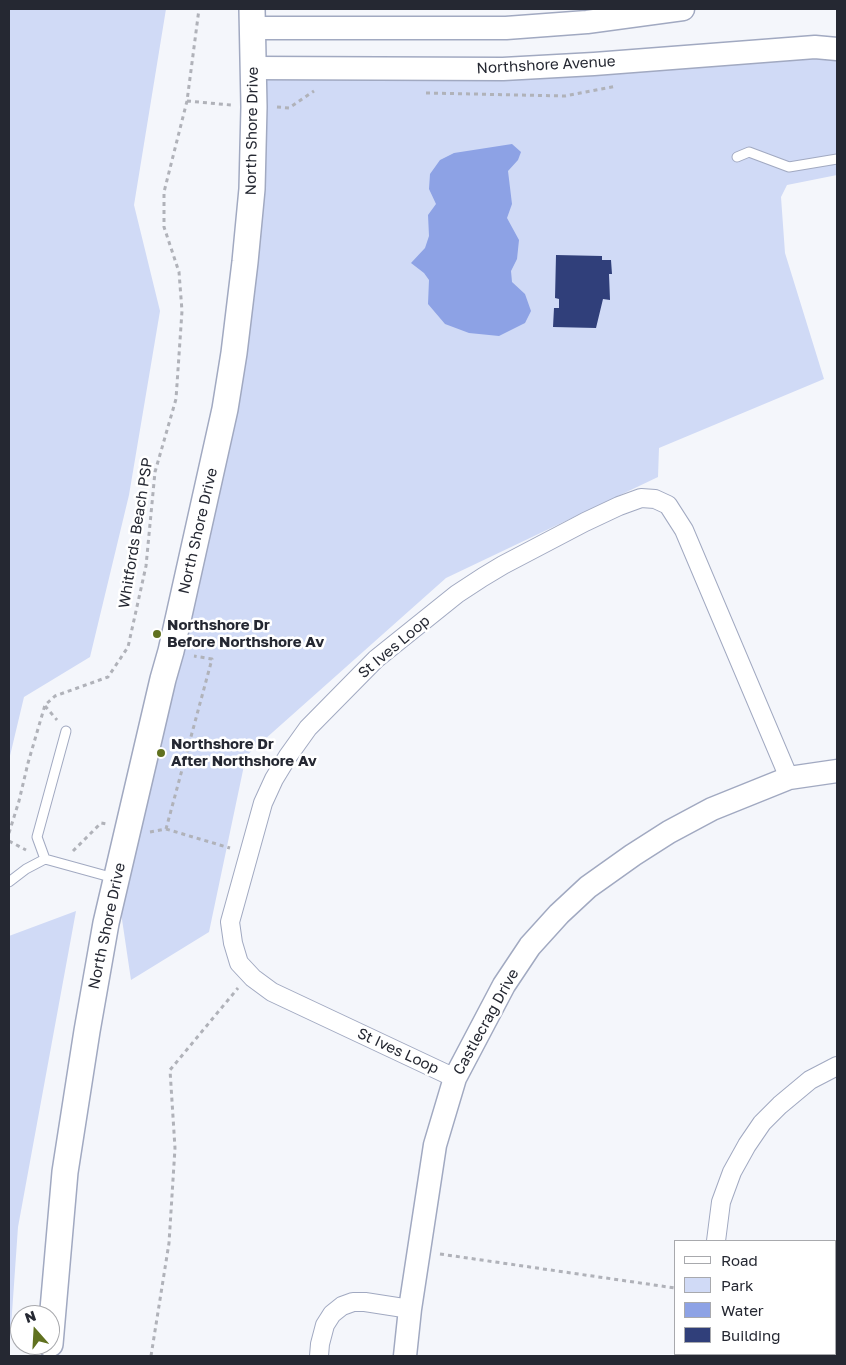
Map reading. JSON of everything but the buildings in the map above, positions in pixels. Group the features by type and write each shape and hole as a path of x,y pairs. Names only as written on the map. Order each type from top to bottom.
{"main road":[{"name":"North Shore Drive","path":"53,1305 65,1172 106,922 171,651 225,409 234,353 252,189 254,68 252,18"}],"street":[{"path":"252,18 506,28 586,22 683,9"},
{"name":"Northshore Avenue","path":"254,68 503,69 814,47 837,49"},
{"name":"St Ives Loop","path":"455,1078 272,992 249,974 239,963 233,943 230,922 264,804 274,779 308,728 376,659 457,594 483,577 585,522 619,506 641,498 655,500 668,505 684,530 788,778"},
{"name":"Castlecrag Drive","path":"404,1356 435,1145 455,1078 504,985 530,946 559,914 588,887 633,854 669,832 712,809 788,778 837,770"},
{"path":"716,1240 721,1202 732,1172 762,1123 810,1080 837,1066"},
{"path":"319,1356 325,1324 332,1314 342,1306 353,1302 365,1302 410,1309"}],"lane":[{"path":"737,157 749,152 789,167 837,159"},
{"path":"45,859 37,837 66,731"},
{"path":"9,882 26,869 45,859 116,879"}],"path":[{"name":"Whitfords Beach PSP","path":"9,833 45,706 55,696 108,677 128,647 146,566 155,472 176,399 182,311 179,272 164,227 164,192 187,101 199,9"},
{"path":"187,101 254,107"},
{"path":"166,829 249,854"},
{"path":"151,1356 169,1243 175,1148 170,1070 249,974"},
{"path":"419,1250 674,1288"}],"green space":[{"path":"9,9 166,9 134,205 160,311 129,495 90,657 24,697 9,760"},
{"path":"837,49 837,175 787,185 781,197 785,253 824,379 659,448 658,477 446,578 246,756 209,932 131,980 116,879 234,353 254,68"},
{"path":"76,911 18,1227 13,1305 10,1305 9,1356 9,936"}],"water":[{"path":"512,144 521,152 518,160 508,171 512,204 507,218 519,240 517,259 511,271 512,282 525,294 531,311 525,323 499,336 469,333 445,324 428,304 429,280 424,273 411,263 425,248 429,236 428,215 436,204 429,189 430,174 440,160 454,153"}],"place":[{"name":"Northshore Dr Before Northshore Av","path":"157,634"},
{"name":"Northshore Dr After Northshore Av","path":"161,753"}]}
